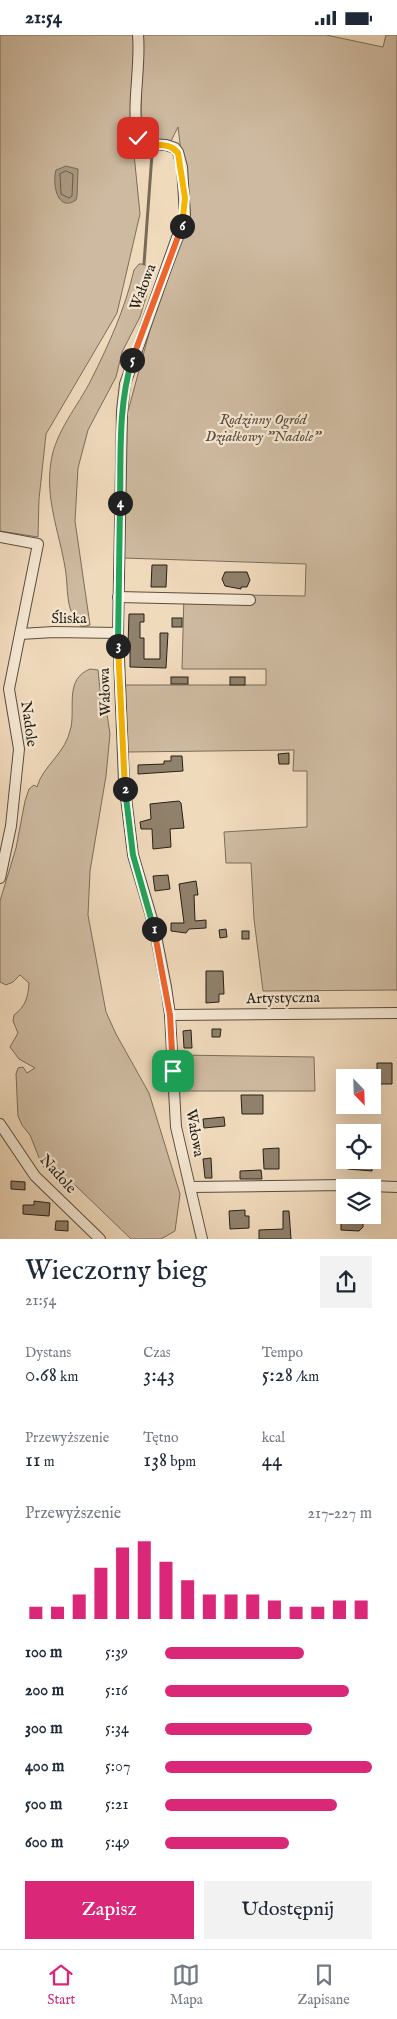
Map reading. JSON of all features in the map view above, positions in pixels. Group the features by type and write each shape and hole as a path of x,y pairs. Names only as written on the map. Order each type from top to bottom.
{"street":[{"name":"Wałowa","path":"138,35 136,129 138,138 148,144 175,148 181,159 185,215 125,384 122,411 118,633 124,781 131,839 160,955 170,1015 176,1127 202,1239"},
{"name":"Nadole","path":"0,537 38,544 9,689 19,749 17,784 11,825 0,878"},
{"path":"118,597 250,600"},
{"name":"Śliska","path":"20,634 54,632 118,633"},
{"name":"Artystyczna","path":"170,1015 397,1013"},
{"name":"Nadole","path":"0,1124 35,1176 100,1239"},
{"path":"191,1187 344,1185 397,1187"}],"green space":[{"path":"0,35 133,35 134,48 132,134 140,214 117,313 46,434 39,499 38,537 0,531"},
{"name":"Rodzinny Ogród Działkowy \"Nadole\"","path":"141,35 326,35 383,47 386,35 397,35 397,990 263,991 254,919 251,863 226,863 224,832 307,827 307,771 293,771 294,750 127,752 124,685 266,685 266,669 182,669 184,594 305,596 306,564 123,558 127,415 155,311 183,240 189,217 178,127 171,141 154,142 141,134"},
{"path":"139,264 144,264 151,269 152,277 140,317 122,352 116,377 88,430 78,468 75,521 90,625 82,627 72,614 68,599 65,567 51,502 51,462 57,440 91,380 110,340 126,299 134,270"},
{"path":"90,669 98,670 101,699 107,714 110,734 106,776 90,871 88,915 106,1012 149,1093 180,1194 175,1231 161,1239 131,1239 75,1185 71,1188 57,1181 42,1165 30,1135 18,1116 16,1074 18,1068 23,1067 27,1073 35,1068 19,1059 10,1047 18,1033 13,1021 14,1015 26,1001 29,983 20,975 13,982 6,985 0,982 0,901 16,848 25,801 29,789 34,785 37,787 44,772 64,745 71,727 74,686 77,679"},
{"path":"177,1055 314,1057 315,1091 180,1091"}],"water":[{"path":"66,166 78,169 77,196 76,200 70,203 64,203 60,200 57,195 55,182 56,170"}],"building":[{"path":"152,565 167,565 166,587 151,587"},
{"path":"225,572 247,572 250,580 247,587 241,587 241,589 225,586 222,579"},
{"path":"129,614 144,614 144,622 140,622 140,638 144,638 144,659 160,659 160,633 168,633 166,668 130,667 130,645 128,645"},
{"path":"172,618 182,618 182,627 172,627"},
{"path":"171,677 188,677 188,684 171,684"},
{"path":"230,677 245,677 245,685 230,685"},
{"path":"289,753 289,764 279,764 278,754"},
{"path":"171,756 182,756 183,771 138,774 138,765 164,764 164,761 171,761"},
{"path":"179,801 181,803 184,828 170,829 171,847 153,849 152,829 141,829 140,822 151,819 150,804"},
{"path":"168,875 170,889 155,891 153,876"},
{"path":"196,881 198,895 194,895 195,921 206,920 206,928 189,929 186,933 171,931 171,923 184,923 179,884"},
{"path":"226,929 227,937 220,938 219,930"},
{"path":"242,931 249,931 249,939 242,939"},
{"path":"206,971 223,971 224,994 219,994 219,1002 206,1003"},
{"path":"212,1029 221,1029 220,1037 212,1037"},
{"path":"191,1030 192,1048 184,1048 183,1031"},
{"path":"377,1063 392,1063 392,1084 381,1084 381,1069 377,1069"},
{"path":"241,1095 263,1095 263,1114 242,1114"},
{"path":"224,1117 225,1126 204,1128 203,1119"},
{"path":"279,1148 279,1169 264,1169 263,1149"},
{"path":"211,1158 212,1178 205,1178 203,1159"},
{"path":"348,1169 372,1169 372,1171"},
{"path":"261,1170 262,1179 240,1179 240,1171"},
{"path":"11,1181 25,1182 25,1190 11,1189"},
{"path":"34,1201 50,1203 49,1216 23,1214 23,1205 34,1205"},
{"path":"245,1210 245,1216 249,1216 249,1228 230,1229 229,1211"},
{"path":"283,1211 289,1211 291,1239 259,1239 259,1230 283,1229"},
{"path":"56,1221 68,1221 68,1231 55,1230"},
{"path":"341,1224 363,1224 359,1231 341,1230"}],"waterway":[{"path":"150,133 152,138"},
{"path":"144,264 152,154"}],"route":[{"path":"138,138 144,143 166,145 175,148 181,159 185,198 185,215 182,226 125,384 122,411 118,597 124,781 133,855 154,926 166,987 170,1015 173,1071"}]}
